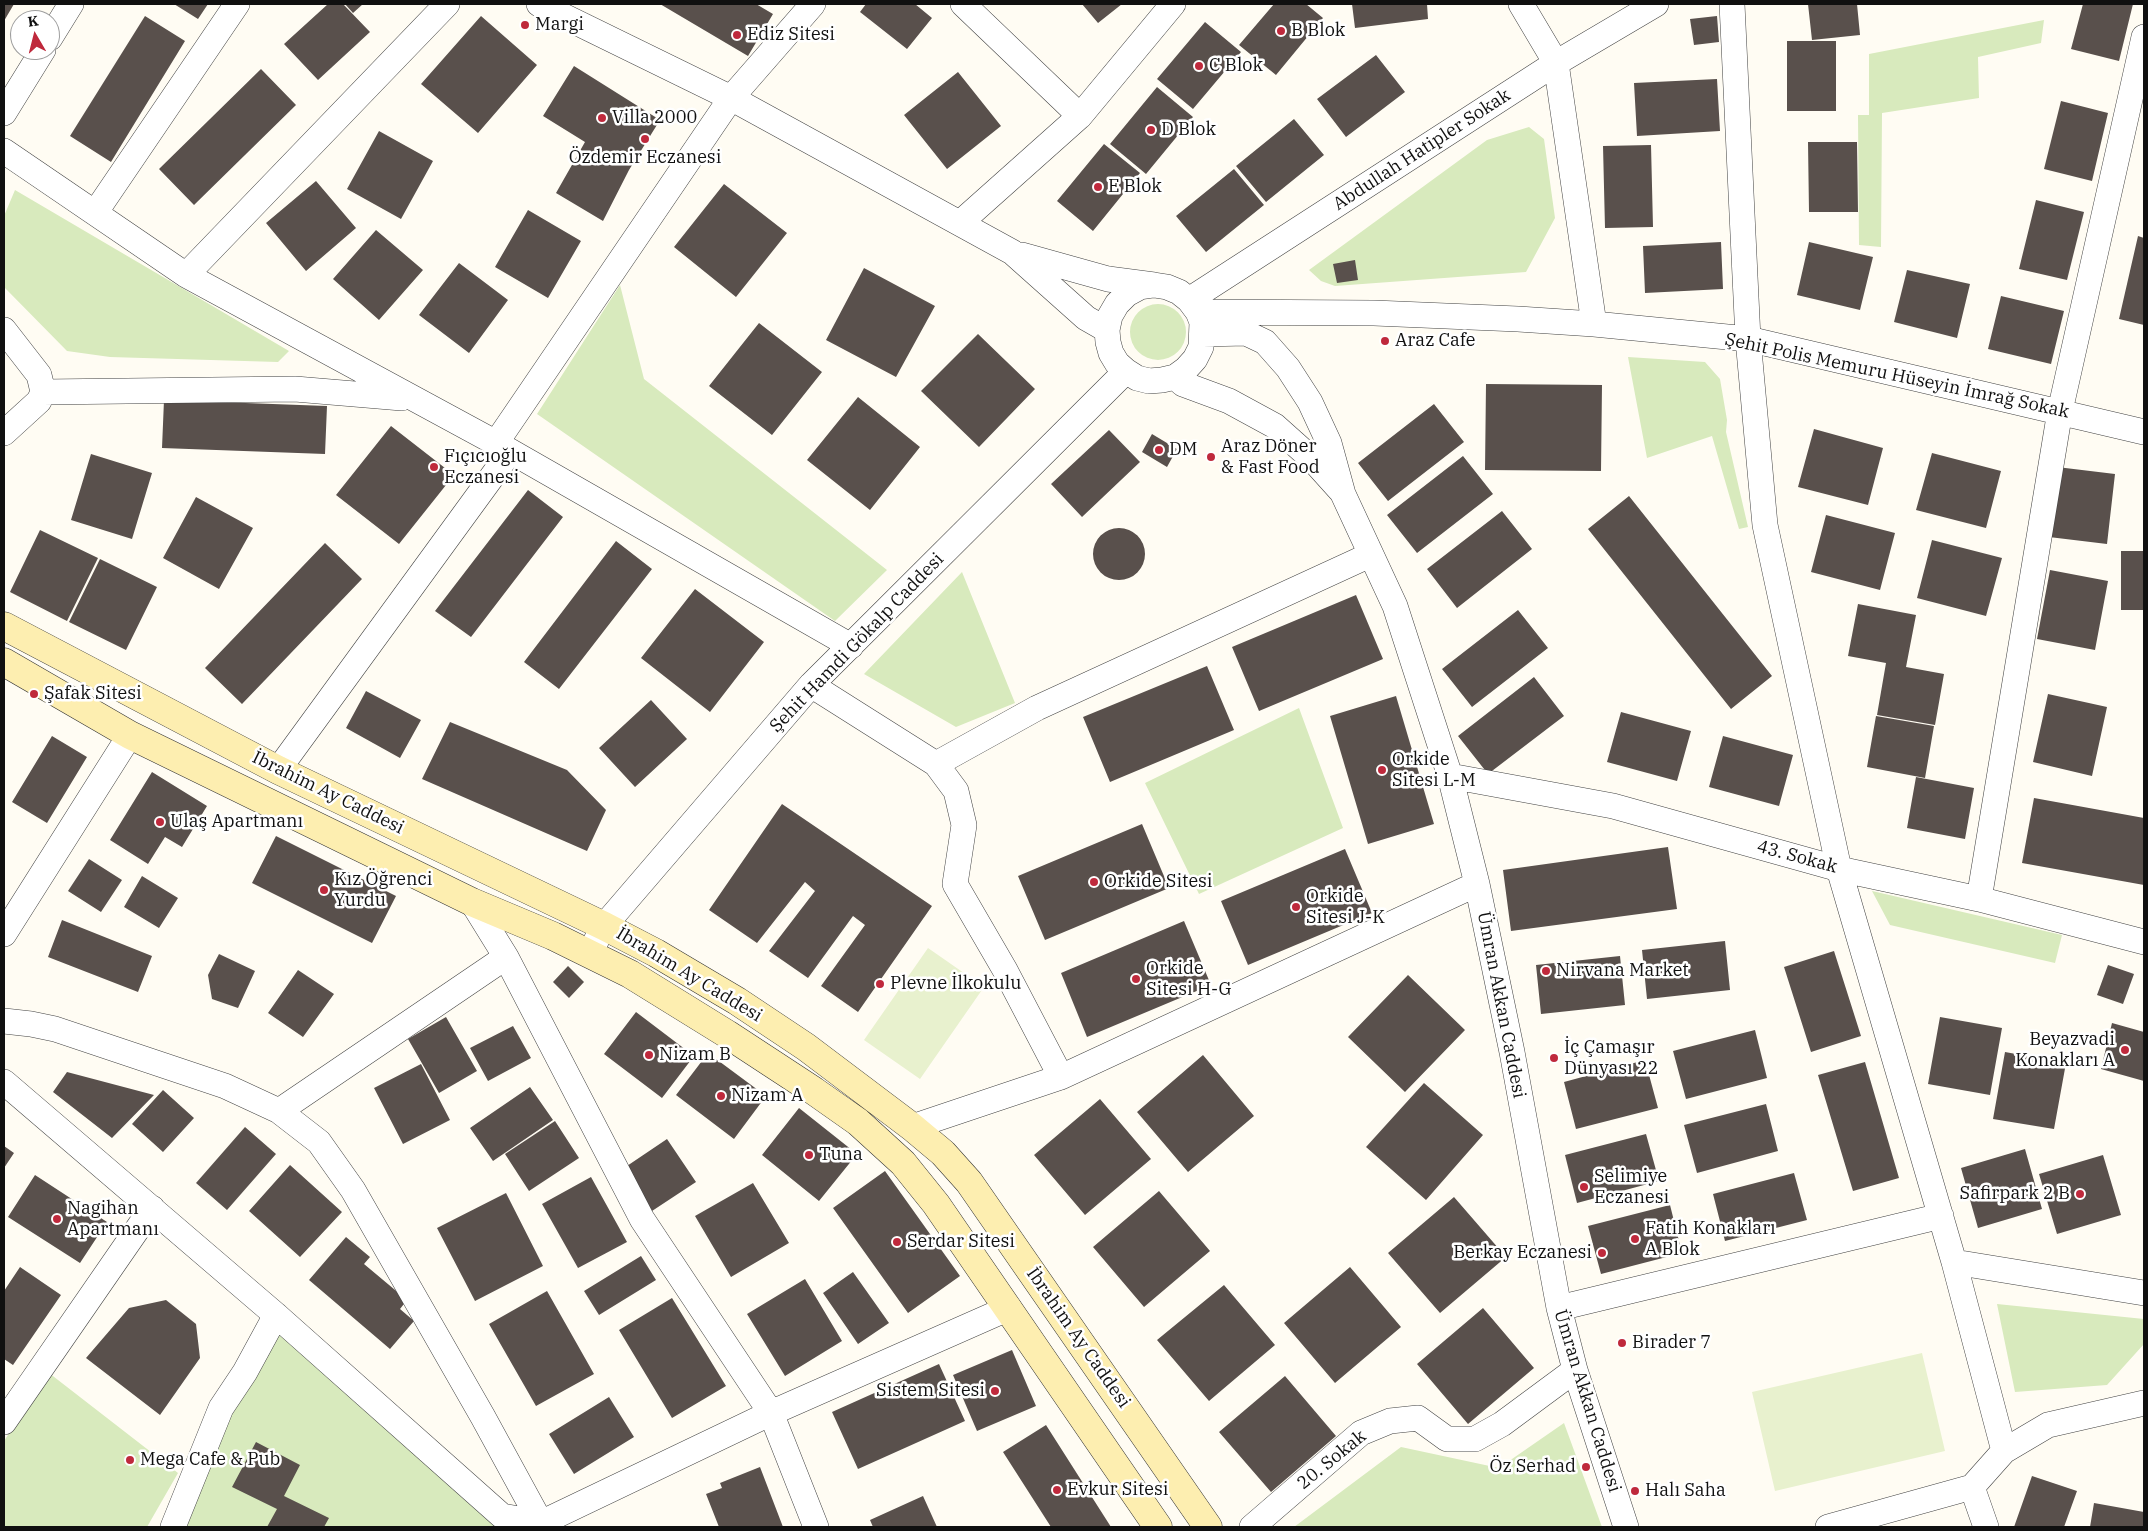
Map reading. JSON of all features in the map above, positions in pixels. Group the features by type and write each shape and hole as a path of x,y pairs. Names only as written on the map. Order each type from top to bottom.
{"main road":[{"name":"İbrahim Ay Caddesi","path":"4,626 278,770 604,926 656,953 737,1001 806,1047 912,1127 942,1153 969,1182 1208,1527"},
{"name":"İbrahim Ay Caddesi","path":"4,662 130,735 472,902 553,936 630,974 727,1034 858,1122 903,1163 925,1190 1009,1308 1158,1527"}],"street":[{"path":"60,22 71,4"},
{"path":"95,213 236,4"},
{"path":"186,276 447,4"},
{"path":"539,4 731,98 1012,252 1086,318 1107,330"},
{"path":"278,770 503,447 731,98 814,4"},
{"path":"963,4 1080,116"},
{"path":"960,223 1080,116 1173,4"},
{"path":"1521,4 1556,63 1594,324"},
{"name":"Abdullah Hatipler Sokak","path":"1197,315 1556,63 1656,4"},
{"path":"1732,4 1748,339 1765,525 1839,869 1941,1216 2004,1451"},
{"path":"1980,899 2060,411 2144,37"},
{"path":"4,113 36,60"},
{"path":"4,151 186,276 503,447 851,646"},
{"path":"1012,252 1090,275 1154,285 1179,292 1197,315 1201,347 1195,359 1186,370 1175,377 1149,381 1137,378 1117,363 1111,353 1107,330 1110,316 1117,304 1127,294 1140,287 1154,285"},
{"name":"Şehit Polis Memuru Hüseyin İmrağ Sokak","path":"1197,315 1374,313 1594,324 1748,339 2144,432"},
{"path":"1197,315 1265,342 1288,368 1310,402 1329,443 1343,494"},
{"path":"4,330 39,375 43,392 39,401 4,434"},
{"name":"Şehit Hamdi Gökalp Caddesi","path":"588,954 604,926 811,685 1126,371"},
{"path":"1175,377 1183,384 1229,401 1275,426 1313,460 1343,494"},
{"path":"43,392 295,389 414,400"},
{"name":"Ümran Akkan Caddesi","path":"1343,494 1395,606 1450,776 1477,884 1512,1052 1559,1308 1575,1370 1626,1527"},
{"path":"936,764 1037,708 1370,554"},
{"path":"811,685 936,764 956,791 964,825 955,884 1005,970 1062,1077"},
{"path":"4,934 130,735"},
{"name":"43. Sokak","path":"1450,776 1613,806 1839,869 1980,899 2144,942"},
{"path":"912,1127 1062,1077 1477,884"},
{"path":"472,902 506,957 642,1220 771,1413 816,1527"},
{"path":"279,1111 506,957"},
{"path":"4,1021 55,1029 225,1086 279,1111 319,1142 354,1190 542,1525"},
{"path":"4,1082 276,1315 502,1516 542,1525 771,1413 1009,1308"},
{"path":"4,1422 152,1208"},
{"path":"1559,1308 1941,1216"},
{"path":"1954,1262 2144,1293"},
{"path":"173,1527 221,1408 245,1372 276,1315"},
{"name":"20. Sokak","path":"1252,1527 1361,1433 1390,1421 1418,1418 1447,1439 1475,1439 1502,1424 1575,1370"},
{"path":"1828,1527 1972,1487 2004,1451 2048,1425 2144,1403"},
{"path":"1972,1487 1986,1527"}],"green space":[{"path":"2044,20 2041,43 1978,57 1979,98 1882,113 1881,247 1859,245 1858,115 1869,115 1869,54"},
{"path":"1529,127 1544,139 1555,218 1526,272 1335,286 1321,281 1309,270 1487,140"},
{"path":"15,190 289,351 278,362 110,357 67,351 5,288 4,216"},
{"path":"620,285 644,379 887,570 835,621 537,414"},
{"path":"1158,304 1169,306 1178,312 1184,321 1186,332 1184,343 1178,352 1169,358 1158,360 1147,358 1138,352 1132,343 1130,332 1132,321 1138,312 1147,306"},
{"path":"1628,357 1705,362 1720,379 1727,420 1726,432 1748,527 1739,529 1712,436 1647,458"},
{"path":"962,572 1015,703 956,727 864,674"},
{"path":"1299,708 1343,828 1199,894 1145,783"},
{"path":"1872,891 2062,935 2055,963 1890,925"},
{"path":"928,948 984,987 920,1079 864,1040"},
{"path":"1997,1304 2144,1319 2144,1344 2107,1385 2015,1392"},
{"path":"280,1334 497,1527 185,1527 225,1426"},
{"path":"1922,1353 1945,1451 1775,1491 1752,1392"},
{"path":"49,1373 178,1473 147,1527 4,1527 4,1441"},
{"path":"1564,1423 1602,1527 1294,1527 1401,1447 1499,1468"}],"building":[{"path":"4,4 14,4 10,10 4,21"},
{"path":"174,4 208,4 198,19"},
{"path":"328,4 343,4 370,32 318,80 284,44"},
{"path":"345,4 363,4 353,13"},
{"name":"Ediz Sitesi","path":"660,4 756,4 773,14 748,56"},
{"path":"866,4 915,4 932,18 907,49 860,12"},
{"path":"1082,4 1122,4 1098,23"},
{"name":"B Blok","path":"1274,4 1306,4 1323,18 1276,75 1239,45"},
{"path":"1352,4 1427,4 1428,19 1355,28"},
{"path":"1808,4 1857,4 1860,35 1812,40"},
{"path":"2083,4 2133,4 2119,61 2071,49"},
{"path":"145,16 185,41 111,162 70,136"},
{"path":"481,16 537,65 478,133 421,84"},
{"path":"1717,16 1719,42 1694,45 1690,19"},
{"name":"C Blok","path":"1205,22 1241,52 1193,109 1157,79"},
{"path":"1787,41 1836,41 1836,111 1787,111"},
{"path":"1376,55 1405,92 1346,137 1317,99"},
{"name":"Villa 2000","path":"574,66 660,120 629,170 603,221 556,193 585,142 543,116"},
{"path":"261,69 296,105 194,205 159,169"},
{"path":"958,72 1001,126 947,169 904,115"},
{"path":"1717,79 1720,131 1637,136 1634,83"},
{"name":"D Blok","path":"1157,87 1193,117 1146,174 1110,144"},
{"path":"2061,101 2108,113 2092,181 2044,169"},
{"path":"1294,119 1324,155 1266,202 1236,166"},
{"path":"379,131 433,161 401,219 347,189"},
{"path":"1808,142 1857,142 1858,212 1809,212"},
{"name":"E Blok","path":"1104,144 1140,173 1093,231 1057,201"},
{"path":"1651,145 1653,227 1605,228 1603,146"},
{"path":"1234,169 1264,205 1206,252 1176,216"},
{"path":"316,181 356,228 306,271 266,223"},
{"path":"724,184 787,233 736,297 674,247"},
{"path":"2036,200 2084,212 2067,280 2019,269"},
{"path":"528,210 581,241 548,298 495,267"},
{"path":"376,230 423,270 379,320 333,279"},
{"path":"2138,236 2144,238 2144,325 2119,319"},
{"path":"1721,242 1723,289 1645,293 1643,246"},
{"path":"1809,242 1873,257 1860,310 1797,295"},
{"path":"1355,260 1358,280 1337,283 1333,264"},
{"path":"459,263 508,300 469,353 419,315"},
{"path":"864,268 935,306 896,377 826,340"},
{"path":"1907,270 1970,284 1957,338 1894,322"},
{"path":"2001,296 2064,311 2051,364 1988,349"},
{"path":"759,323 822,372 772,435 709,386"},
{"path":"978,334 1035,389 979,447 921,391"},
{"path":"1486,384 1602,385 1601,471 1485,470"},
{"path":"858,397 920,447 870,510 807,460"},
{"path":"164,400 327,406 325,454 162,448"},
{"path":"1434,404 1464,442 1388,501 1358,463"},
{"path":"391,426 454,475 399,544 336,495"},
{"path":"1814,429 1883,448 1868,505 1798,487"},
{"path":"1109,430 1140,462 1082,517 1051,484"},
{"name":"DM","path":"1152,434 1177,449 1167,467 1142,452"},
{"path":"1932,453 2001,471 1986,528 1916,510"},
{"path":"91,454 152,473 132,539 71,520"},
{"path":"1463,456 1493,494 1417,553 1387,515"},
{"path":"2057,467 2115,474 2107,544 2049,537"},
{"path":"528,490 563,517 471,637 435,611"},
{"path":"1629,496 1772,676 1731,709 1588,529"},
{"path":"196,497 253,528 219,589 163,558"},
{"path":"1502,511 1532,549 1457,608 1427,569"},
{"path":"1826,515 1895,533 1880,590 1811,572"},
{"path":"1114,528 1124,528 1138,535 1145,549 1145,559 1138,573 1124,580 1114,580 1104,576 1097,569 1093,559 1093,549 1097,539 1104,532"},
{"path":"40,530 98,558 67,621 10,592"},
{"path":"1932,540 2002,558 1986,616 1917,598"},
{"path":"616,541 652,569 559,689 524,662"},
{"path":"325,543 362,579 242,704 205,668"},
{"path":"2121,551 2144,551 2144,610 2121,610"},
{"path":"100,559 157,587 126,650 69,622"},
{"path":"2050,570 2108,581 2095,650 2037,639"},
{"path":"695,589 764,642 710,712 641,658"},
{"path":"1356,595 1383,659 1259,711 1232,647"},
{"path":"1858,604 1916,615 1906,667 1944,674 1935,725 1877,715 1886,663 1848,656"},
{"path":"1518,610 1548,648 1472,707 1442,669"},
{"path":"1207,666 1234,730 1110,782 1083,717"},
{"path":"1534,677 1564,716 1488,774 1458,736"},
{"path":"366,691 421,720 400,758 346,728"},
{"path":"2048,694 2107,707 2092,776 2033,762"},
{"name":"Orkide Sitesi L-M","path":"1396,696 1434,824 1368,844 1330,716"},
{"path":"651,700 687,739 635,787 599,748"},
{"path":"1621,712 1691,731 1677,781 1607,762"},
{"path":"1876,716 1934,726 1925,778 1867,767"},
{"path":"450,722 567,770 606,810 587,851 422,779"},
{"path":"52,736 87,757 47,823 12,802"},
{"path":"1723,736 1793,755 1779,806 1709,787"},
{"name":"Ulaş Apartmanı","path":"152,772 207,806 182,847 165,837 148,864 110,840"},
{"path":"1916,777 1974,788 1965,839 1907,828"},
{"path":"2034,798 2144,818 2144,885 2022,863"},
{"path":"782,804 932,906 858,1012 821,986 865,925 853,916 808,978 769,951 815,891 805,882 757,943 709,910"},
{"name":"Orkide Sitesi","path":"1142,824 1169,888 1045,940 1018,876"},
{"name":"Kız Öğrenci Yurdu","path":"276,836 396,896 372,943 252,883"},
{"path":"1668,847 1677,909 1511,931 1503,870"},
{"name":"Orkide Sitesi J-K","path":"1345,849 1372,913 1248,965 1221,901"},
{"path":"89,859 122,880 101,912 68,891"},
{"path":"142,876 178,898 159,928 124,907"},
{"path":"62,920 152,956 138,992 48,957"},
{"name":"Orkide Sitesi H-G","path":"1184,921 1211,985 1087,1037 1061,973"},
{"path":"1725,941 1730,990 1647,999 1642,950"},
{"path":"1834,951 1861,1036 1811,1052 1784,967"},
{"path":"219,954 255,971 238,1008 212,999 208,975"},
{"path":"1620,956 1625,1005 1541,1014 1536,965"},
{"path":"2108,965 2134,974 2123,1004 2097,995"},
{"path":"568,966 584,982 569,998 553,982"},
{"path":"298,970 334,994 303,1037 268,1013"},
{"path":"1408,975 1465,1030 1405,1092 1348,1037"},
{"name":"Nizam B","path":"636,1012 694,1056 662,1098 604,1054"},
{"path":"446,1017 477,1071 439,1093 408,1039"},
{"path":"1940,1017 2002,1028 1990,1095 1928,1084"},
{"name":"Beyazvadi Konakları A","path":"2112,1023 2144,1032 2144,1081 2101,1069"},
{"path":"513,1026 531,1058 488,1081 470,1048"},
{"path":"1755,1030 1767,1078 1686,1099 1673,1051"},
{"path":"2005,1052 2066,1063 2054,1129 1993,1119"},
{"name":"Nizam A","path":"708,1053 766,1096 734,1139 676,1095"},
{"path":"1203,1055 1254,1116 1188,1172 1137,1112"},
{"path":"1645,1060 1658,1108 1576,1129 1564,1082"},
{"path":"1865,1062 1899,1178 1853,1191 1818,1075"},
{"path":"421,1064 450,1120 403,1144 374,1088"},
{"path":"67,1072 154,1095 112,1138 53,1092"},
{"path":"1424,1083 1483,1135 1426,1200 1366,1147"},
{"path":"530,1087 553,1120 493,1161 470,1128"},
{"path":"163,1090 194,1118 163,1152 132,1124"},
{"path":"1100,1099 1151,1159 1085,1215 1034,1155"},
{"path":"1766,1104 1778,1151 1697,1173 1684,1125"},
{"name":"Tuna","path":"799,1108 857,1154 819,1201 762,1155"},
{"path":"555,1121 579,1158 529,1191 505,1154"},
{"path":"245,1127 276,1154 227,1210 196,1183"},
{"path":"1646,1134 1659,1181 1577,1203 1565,1155"},
{"path":"667,1139 696,1182 652,1211 624,1168"},
{"path":"4,1146 14,1153 4,1168"},
{"path":"2025,1149 2042,1209 1978,1228 1961,1168"},
{"name":"Safirpark 2 B","path":"2103,1155 2121,1215 2057,1234 2039,1174"},
{"path":"290,1165 342,1212 300,1257 249,1211"},
{"name":"Serdar Sitesi","path":"885,1171 960,1276 908,1313 833,1208"},
{"path":"1794,1173 1807,1220 1725,1241 1713,1194"},
{"name":"Nagihan Apartmanı","path":"35,1175 107,1222 80,1263 8,1217"},
{"path":"591,1177 627,1242 578,1268 542,1204"},
{"path":"753,1183 789,1243 731,1277 695,1216"},
{"path":"1159,1191 1210,1251 1144,1307 1093,1247"},
{"path":"506,1193 543,1266 475,1301 437,1228"},
{"path":"1454,1197 1506,1257 1440,1313 1388,1253"},
{"name":"Fatih Konakları A Blok","path":"1670,1205 1682,1253 1601,1274 1588,1226"},
{"path":"346,1237 370,1257 364,1264 407,1300 400,1309 414,1321 390,1349 309,1280"},
{"path":"641,1256 656,1280 599,1315 584,1291"},
{"path":"20,1267 61,1295 13,1365 4,1359 4,1291"},
{"path":"1350,1267 1401,1327 1335,1383 1284,1323"},
{"path":"853,1272 889,1323 858,1344 823,1293"},
{"path":"805,1279 842,1341 785,1376 747,1314"},
{"path":"1224,1285 1275,1345 1209,1401 1157,1340"},
{"path":"547,1291 594,1374 536,1406 489,1324"},
{"path":"672,1298 726,1386 672,1418 619,1330"},
{"path":"166,1300 196,1324 200,1358 160,1415 86,1358 129,1308"},
{"path":"1483,1308 1534,1368 1468,1424 1417,1364"},
{"name":"Sistem Sitesi","path":"1012,1350 1036,1406 977,1431 953,1375"},
{"path":"939,1364 965,1421 858,1469 832,1412"},
{"path":"1285,1376 1336,1436 1271,1492 1219,1432"},
{"path":"609,1397 634,1437 574,1474 549,1434"},
{"name":"Evkur Sitesi","path":"1046,1425 1111,1527 1051,1527 1003,1452"},
{"path":"256,1442 300,1465 284,1496 329,1518 324,1527 267,1527 277,1509 232,1487"},
{"path":"760,1467 783,1527 719,1527 706,1494 722,1488 720,1483"},
{"path":"2032,1476 2077,1491 2064,1527 2014,1527"},
{"path":"923,1496 937,1527 873,1527 870,1520"},
{"path":"2094,1503 2144,1512 2144,1527 2090,1527"}],"place":[{"name":"Margi","path":"525,25"},
{"name":"B Blok","path":"1281,31"},
{"name":"Ediz Sitesi","path":"737,35"},
{"name":"C Blok","path":"1199,66"},
{"name":"Villa 2000","path":"602,118"},
{"name":"D Blok","path":"1151,130"},
{"name":"Özdemir Eczanesi","path":"645,139"},
{"name":"E Blok","path":"1098,187"},
{"name":"Araz Cafe","path":"1385,341"},
{"name":"DM","path":"1159,450"},
{"name":"Araz Döner & Fast Food","path":"1211,457"},
{"name":"Fıçıcıoğlu Eczanesi","path":"434,467"},
{"name":"Şafak Sitesi","path":"34,694"},
{"name":"Orkide Sitesi L-M","path":"1382,770"},
{"name":"Ulaş Apartmanı","path":"160,822"},
{"name":"Orkide Sitesi","path":"1094,882"},
{"name":"Kız Öğrenci Yurdu","path":"324,890"},
{"name":"Orkide Sitesi J-K","path":"1296,907"},
{"name":"Nirvana Market","path":"1546,971"},
{"name":"Orkide Sitesi H-G","path":"1136,979"},
{"name":"Plevne İlkokulu","path":"880,984"},
{"name":"Beyazvadi Konakları A","path":"2125,1050"},
{"name":"Nizam B","path":"649,1055"},
{"name":"İç Çamaşır Dünyası 22","path":"1554,1058"},
{"name":"Nizam A","path":"721,1096"},
{"name":"Tuna","path":"809,1155"},
{"name":"Selimiye Eczanesi","path":"1584,1187"},
{"name":"Safirpark 2 B","path":"2080,1194"},
{"name":"Nagihan Apartmanı","path":"57,1219"},
{"name":"Fatih Konakları A Blok","path":"1635,1239"},
{"name":"Serdar Sitesi","path":"897,1242"},
{"name":"Berkay Eczanesi","path":"1602,1253"},
{"name":"Birader 7","path":"1622,1343"},
{"name":"Sistem Sitesi","path":"995,1391"},
{"name":"Mega Cafe & Pub","path":"130,1460"},
{"name":"Öz Serhad","path":"1586,1467"},
{"name":"Evkur Sitesi","path":"1057,1490"},
{"name":"Halı Saha","path":"1635,1491"}]}
